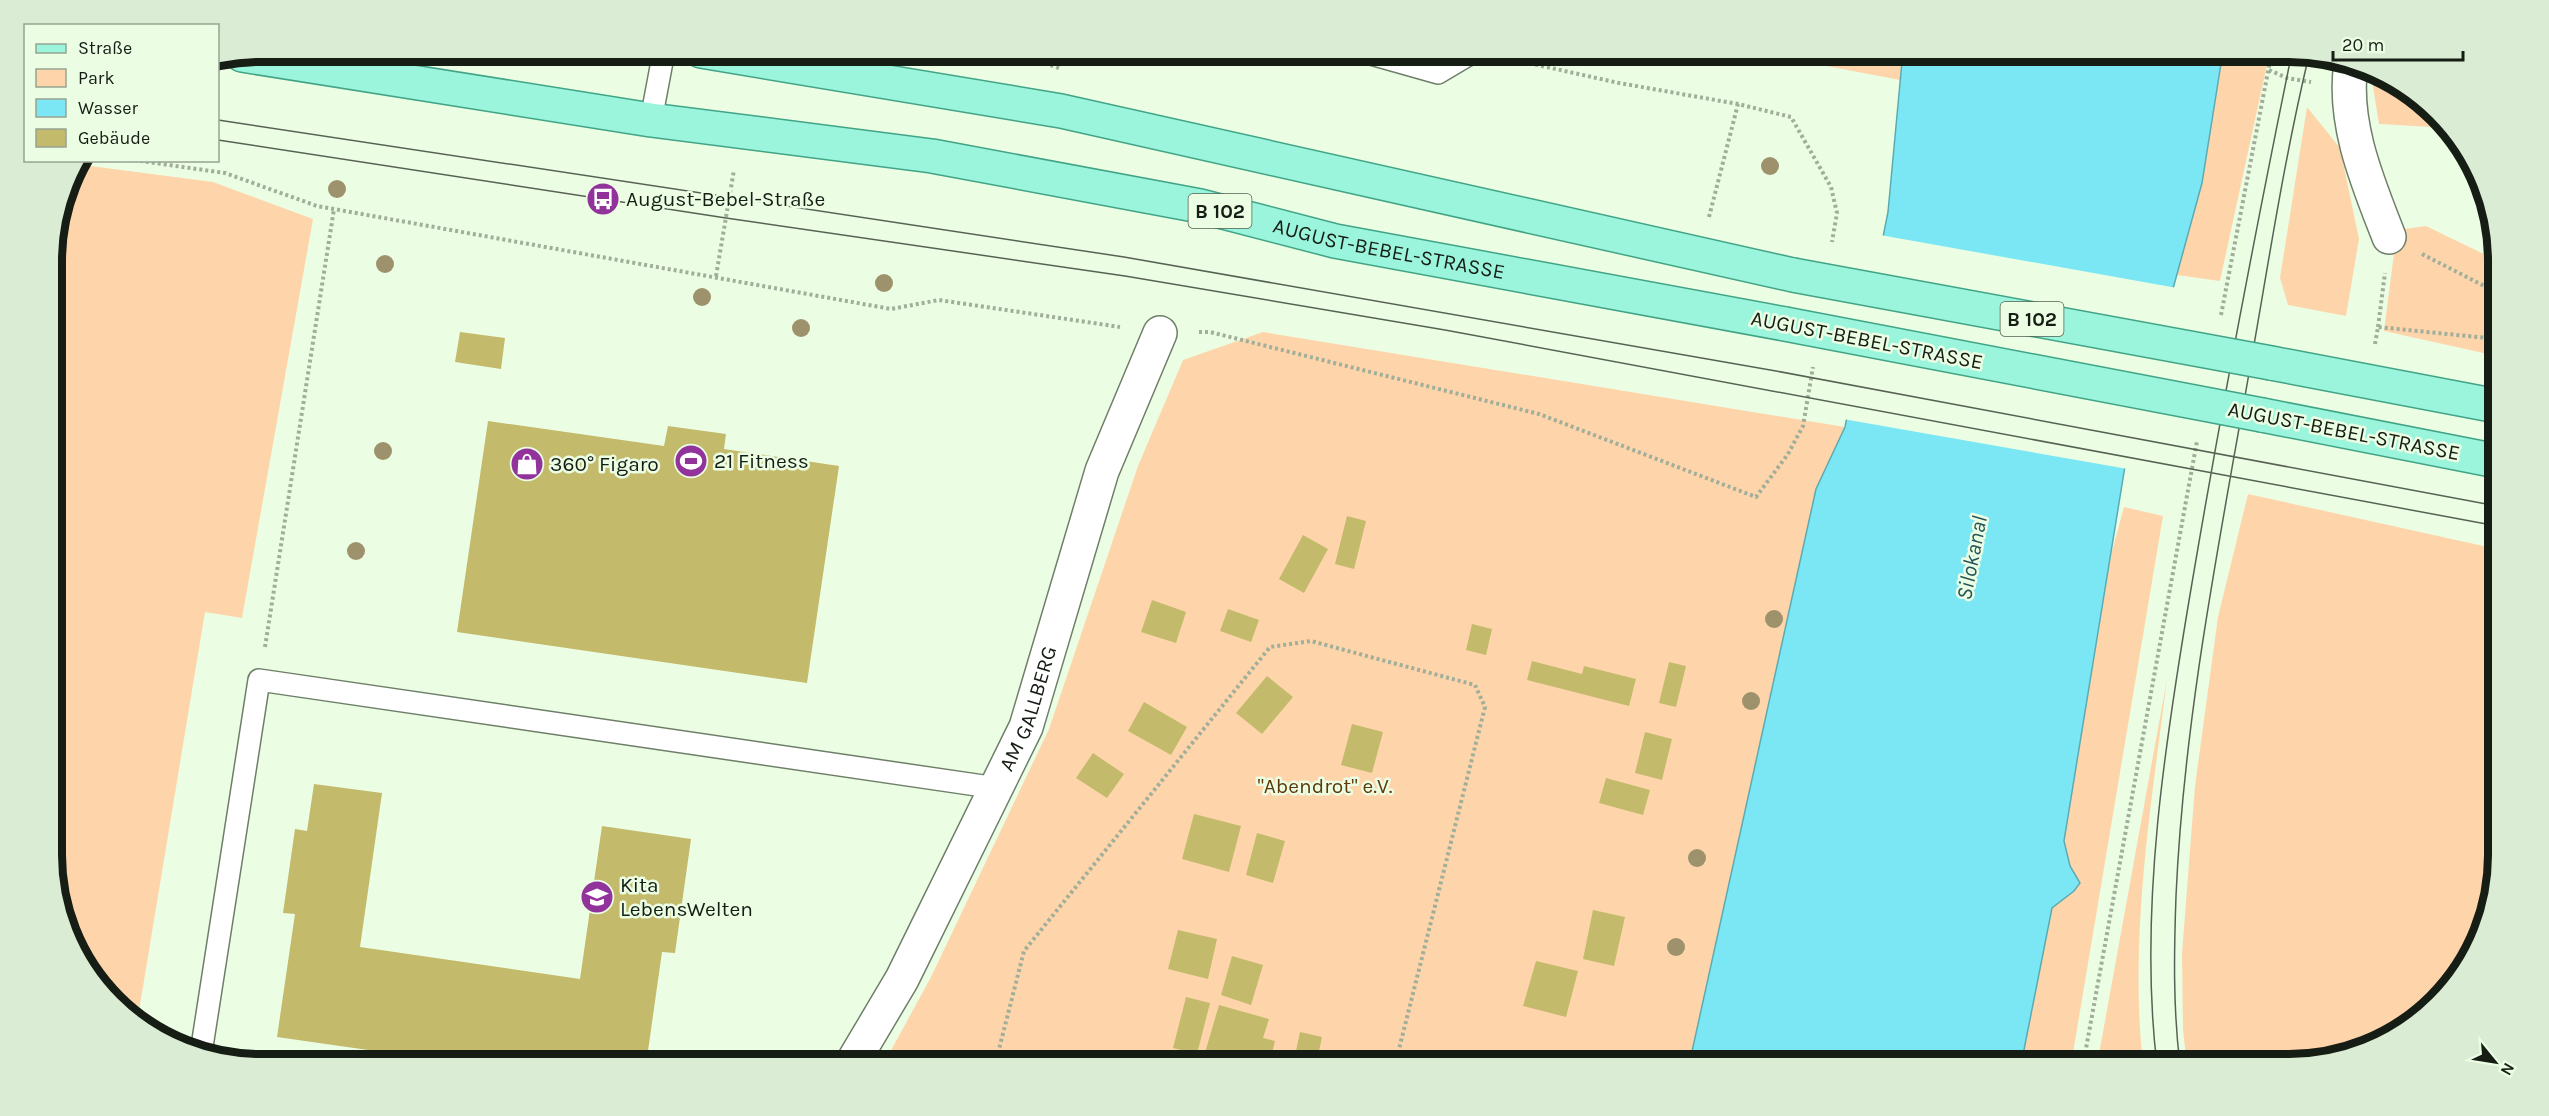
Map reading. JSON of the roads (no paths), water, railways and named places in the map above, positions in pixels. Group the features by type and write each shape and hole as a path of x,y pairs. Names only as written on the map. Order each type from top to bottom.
{"main road":[{"name":"AUGUST-BEBEL-STRASSE","path":"292,62 651,120 932,156 1200,206 1335,241 1785,324 2488,459"},
{"name":"B 102","path":"766,62 1061,111 1793,275 2488,404"}],"street":[{"path":"2350,72 2348,85 2362,168 2389,237"},
{"name":"AM GALLBERG","path":"858,1054 902,979 1026,727 1102,471 1160,333"}],"lane":[{"path":"651,120 662,62"},
{"path":"1399,62 1438,73 1456,62"},
{"path":"202,1046 259,680 997,788"}],"water":[{"name":"Silokanal","path":"1902,62 2221,62 2202,183 2126,460 2064,841 2070,866 2080,883 2074,891 2052,908 2023,1054 1691,1054 1816,489 1845,427 1888,212"}],"tram line":[{"path":"2156,1054 2152,1006 2151,946 2153,885 2164,762 2215,450 2290,62"},
{"path":"2179,1054 2175,980 2176,896 2192,718 2209,600 2272,239 2307,63"},
{"path":"219,120 1124,257 1776,371 2488,504"},
{"path":"219,140 726,218 1125,276 1445,330 2488,524"}],"place":[{"name":"August-Bebel-Straße","path":"603,199"},
{"name":"21 Fitness","path":"691,461"},
{"name":"360° Figaro","path":"527,464"},
{"name":"Kita LebensWelten","path":"597,897"}],"park label":[{"name":"\"Abendrot\" e.V.","path":"1325,786"}]}
